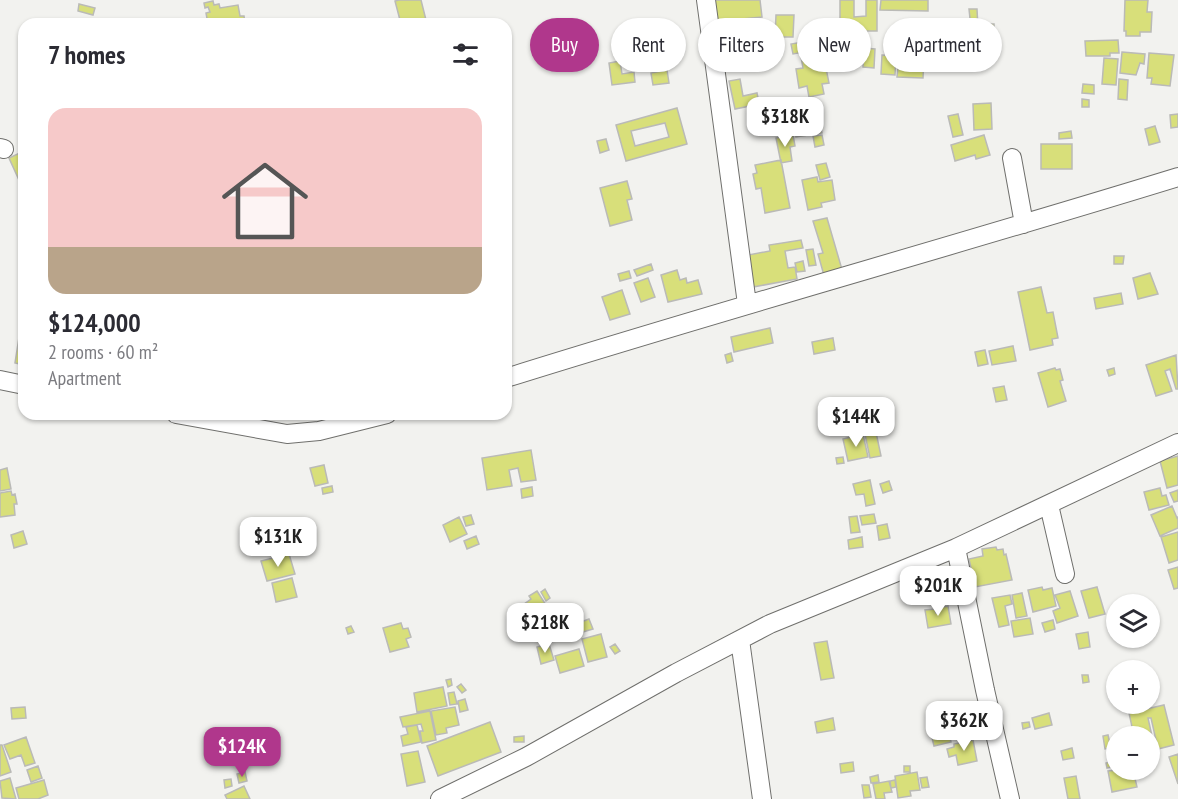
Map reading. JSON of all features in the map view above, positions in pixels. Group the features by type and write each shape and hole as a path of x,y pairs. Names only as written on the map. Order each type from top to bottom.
{"street":[{"path":"706,0 747,304"},
{"path":"1012,158 1023,224"},
{"path":"512,376 747,304 1178,177"},
{"path":"0,380 18,384"},
{"path":"209,420 287,434 319,431 353,420"},
{"path":"440,799 526,757 666,678 770,624 956,548 1178,443"},
{"path":"1049,505 1065,574"},
{"path":"956,548 985,690 1011,799"},
{"path":"740,640 762,799"}],"building":[{"path":"421,0 426,18 399,18 395,1"},
{"path":"714,0 760,0 762,17 716,18"},
{"path":"840,0 854,0 854,17 866,16 866,0 877,0 877,31 871,31 871,18 840,18"},
{"path":"881,0 928,0 928,11 880,10"},
{"path":"1125,0 1148,0 1147,12 1152,12 1151,32 1140,32 1140,36 1126,36 1126,31 1124,31"},
{"path":"213,1 214,5 219,4 220,8 238,5 240,16 244,18 207,18 206,13 210,12 208,7 205,8 204,3"},
{"path":"79,4 95,8 93,15 78,11"},
{"path":"969,9 977,9 977,18 970,18"},
{"path":"776,15 794,15 793,37 785,37 785,18 776,18"},
{"path":"1118,40 1119,53 1110,53 1110,56 1086,56 1085,41"},
{"path":"797,43 797,53 793,54 791,44"},
{"path":"871,49 875,49 874,68 871,68"},
{"path":"1122,52 1145,54 1144,64 1140,63 1136,75 1120,73"},
{"path":"1149,53 1174,55 1170,86 1151,84 1152,78 1147,78"},
{"path":"883,55 883,72 895,72 895,75 881,74"},
{"path":"1104,58 1118,59 1116,85 1102,84"},
{"path":"609,63 611,63 611,72 622,72 622,74 634,72 635,82 612,85"},
{"path":"796,69 797,72 827,72 829,83 822,84 824,94 809,97 807,86 799,88"},
{"path":"667,72 669,83 653,85 651,73"},
{"path":"897,72 923,72 923,78 897,77"},
{"path":"740,79 743,96 757,93 761,113 752,116 750,106 735,109 729,81"},
{"path":"1119,79 1128,80 1127,100 1118,99"},
{"path":"1083,84 1094,85 1094,94 1082,93"},
{"path":"1082,99 1089,100 1089,107 1082,107"},
{"path":"991,103 992,129 974,130 973,104"},
{"path":"677,108 687,144 626,161 616,125","holes":["665,123 669,137 635,146 631,131"]},
{"path":"958,114 963,135 953,137 948,116"},
{"path":"1178,114 1178,127 1171,128 1170,115"},
{"path":"819,120 822,133 796,137 794,125"},
{"path":"1155,126 1160,142 1149,145 1145,129"},
{"path":"1071,131 1072,138 1059,139 1059,133"},
{"path":"793,135 795,146 790,147 792,161 781,163 776,138"},
{"path":"822,135 824,145 815,147 813,136"},
{"path":"984,135 990,155 976,159 975,155 955,161 951,145"},
{"path":"606,139 609,150 600,153 597,141"},
{"path":"1041,144 1072,144 1072,169 1041,169"},
{"path":"18,154 18,178 9,158"},
{"path":"781,160 790,208 765,213 761,188 756,189 753,174 757,173 755,165"},
{"path":"826,163 830,177 820,180 816,165"},
{"path":"817,177 818,182 832,180 835,200 821,203 822,207 808,210 802,180"},
{"path":"627,181 632,199 627,200 632,220 610,226 600,188"},
{"path":"827,218 843,273 825,279 818,254 823,253 813,221"},
{"path":"801,240 803,248 785,251 788,268 795,267 797,279 753,287 748,255 770,251 769,245"},
{"path":"813,249 816,265 809,266 806,250"},
{"path":"1114,256 1124,256 1123,264 1114,264"},
{"path":"803,261 805,271 797,272 795,263"},
{"path":"651,264 653,270 637,276 634,270"},
{"path":"677,270 680,280 686,278 687,283 698,280 702,294 668,302 661,275"},
{"path":"629,271 631,278 620,281 618,274"},
{"path":"1150,273 1158,294 1138,299 1133,278"},
{"path":"648,278 655,297 641,302 634,283"},
{"path":"1041,287 1047,313 1053,312 1058,338 1052,339 1053,345 1030,350 1018,292"},
{"path":"622,290 630,314 610,320 602,297"},
{"path":"1121,293 1123,304 1096,309 1094,298"},
{"path":"770,328 773,343 734,352 731,337"},
{"path":"833,338 835,350 814,354 812,342"},
{"path":"18,344 18,364 15,363"},
{"path":"1013,346 1016,361 992,365 989,351"},
{"path":"985,350 988,364 978,366 975,352"},
{"path":"731,353 733,361 727,363 725,355"},
{"path":"1176,355 1178,389 1176,389 1170,369 1165,371 1172,391 1156,396 1146,365"},
{"path":"1055,368 1060,369 1063,380 1060,381 1066,401 1048,407 1038,373"},
{"path":"1114,368 1115,374 1109,376 1107,370"},
{"path":"1004,386 1007,400 996,402 993,388"},
{"path":"874,423 881,456 870,458 863,425"},
{"path":"863,434 868,457 848,461 843,439"},
{"path":"531,450 536,480 521,482 518,468 509,470 512,486 487,490 482,458"},
{"path":"1178,456 1178,485 1167,488 1160,461"},
{"path":"843,457 844,463 837,464 836,458"},
{"path":"324,465 328,483 315,486 310,468"},
{"path":"7,468 11,489 0,491 0,470"},
{"path":"870,480 875,504 866,506 864,494 856,495 853,484"},
{"path":"889,481 892,490 883,493 880,484"},
{"path":"332,486 333,492 323,494 322,488"},
{"path":"532,487 533,496 522,498 521,489"},
{"path":"1160,488 1162,496 1166,495 1169,505 1149,510 1144,492"},
{"path":"1178,490 1178,501 1174,502 1170,493"},
{"path":"11,491 12,495 15,494 17,504 14,504 15,515 0,517 0,493"},
{"path":"1172,506 1178,517 1178,528 1160,536 1151,515"},
{"path":"874,514 876,523 862,525 860,516"},
{"path":"471,515 474,524 466,526 463,517"},
{"path":"857,516 860,532 851,533 849,517"},
{"path":"459,517 467,534 450,542 443,525"},
{"path":"887,524 890,538 879,540 877,526"},
{"path":"23,531 27,544 14,548 11,535"},
{"path":"1178,532 1178,560 1169,563 1161,537"},
{"path":"476,536 479,544 467,549 464,541"},
{"path":"862,537 863,547 849,549 848,540"},
{"path":"996,547 997,550 1003,549 1004,555 1006,554 1012,580 975,587 969,559 983,556 982,549"},
{"path":"289,554 295,574 267,581 261,561"},
{"path":"1178,567 1178,588 1174,589 1168,570"},
{"path":"292,578 297,597 276,602 272,583"},
{"path":"1042,587 1043,590 1052,588 1056,606 1033,612 1028,590"},
{"path":"1097,587 1105,614 1089,618 1081,591"},
{"path":"545,589 550,598 546,601 541,592"},
{"path":"537,591 546,605 539,609 542,613 522,626 513,612 531,599 529,596"},
{"path":"1070,591 1078,616 1057,623 1053,611 1060,608 1055,595"},
{"path":"1022,593 1027,616 1016,618 1012,595"},
{"path":"1010,595 1012,604 1005,606 1009,625 999,627 992,598"},
{"path":"948,606 951,624 928,628 925,610 935,609 938,613 938,608"},
{"path":"1030,618 1033,634 1014,637 1011,621"},
{"path":"589,619 593,629 576,634 573,625"},
{"path":"1053,620 1055,629 1045,632 1042,623"},
{"path":"401,623 403,629 408,628 411,637 406,639 409,647 390,652 383,628"},
{"path":"351,626 354,632 348,634 346,628"},
{"path":"1088,632 1090,647 1079,649 1076,634"},
{"path":"601,634 607,657 588,662 582,639"},
{"path":"827,641 834,678 821,680 814,643"},
{"path":"549,644 554,660 541,664 537,647"},
{"path":"615,644 620,651 615,654 610,647"},
{"path":"579,649 584,666 560,673 555,656"},
{"path":"1082,675 1088,675 1089,682 1083,683"},
{"path":"451,679 452,685 448,687 446,680"},
{"path":"461,684 466,690 462,693 457,687"},
{"path":"443,687 447,706 417,712 414,693"},
{"path":"454,692 457,704 450,705 448,693"},
{"path":"465,699 468,710 460,712 458,701"},
{"path":"1164,705 1174,745 1160,748 1160,726 1153,726 1151,718 1148,718 1150,726 1132,726 1129,714 1160,714 1160,706"},
{"path":"25,707 26,718 12,719 11,708"},
{"path":"455,707 459,725 446,728 447,733 436,735 431,711"},
{"path":"430,711 436,740 422,743 421,724 403,727 400,717"},
{"path":"1049,713 1052,725 1035,729 1032,718"},
{"path":"833,718 835,730 817,733 815,722"},
{"path":"490,722 501,752 438,776 427,746"},
{"path":"1029,722 1030,727 1023,729 1022,723"},
{"path":"417,725 421,742 403,746 401,736 408,734 406,727"},
{"path":"947,725 951,742 934,746 930,729"},
{"path":"1106,735 1106,749 1105,749 1103,736"},
{"path":"524,736 524,742 514,742 514,737"},
{"path":"26,737 35,763 25,766 21,755 10,759 4,745"},
{"path":"973,740 977,761 958,765 956,755 949,757 947,749 954,747 954,744"},
{"path":"0,745 2,745 11,772 0,776"},
{"path":"1072,748 1074,758 1063,760 1061,751"},
{"path":"418,751 425,782 407,786 401,754"},
{"path":"1178,754 1178,784 1169,757"},
{"path":"853,762 854,771 841,773 840,764"},
{"path":"38,766 42,778 31,782 27,770"},
{"path":"904,766 910,766 910,772 904,772"},
{"path":"245,772 247,781 239,783 237,774"},
{"path":"917,772 920,790 910,791 911,796 898,798 895,776"},
{"path":"878,775 879,782 871,783 870,777"},
{"path":"1076,776 1080,799 1068,799 1064,778"},
{"path":"927,777 929,787 922,788 920,778"},
{"path":"10,778 16,799 2,798 0,781"},
{"path":"231,779 232,786 225,788 224,780"},
{"path":"44,780 48,795 38,799 19,799 16,788"},
{"path":"895,780 896,787 891,788 890,781"},
{"path":"1110,780 1135,780 1137,787 1112,792"},
{"path":"889,781 892,792 884,793 885,799 876,799 873,784"},
{"path":"862,785 869,785 871,797 864,798"},
{"path":"244,786 250,799 227,799 225,795"}]}
